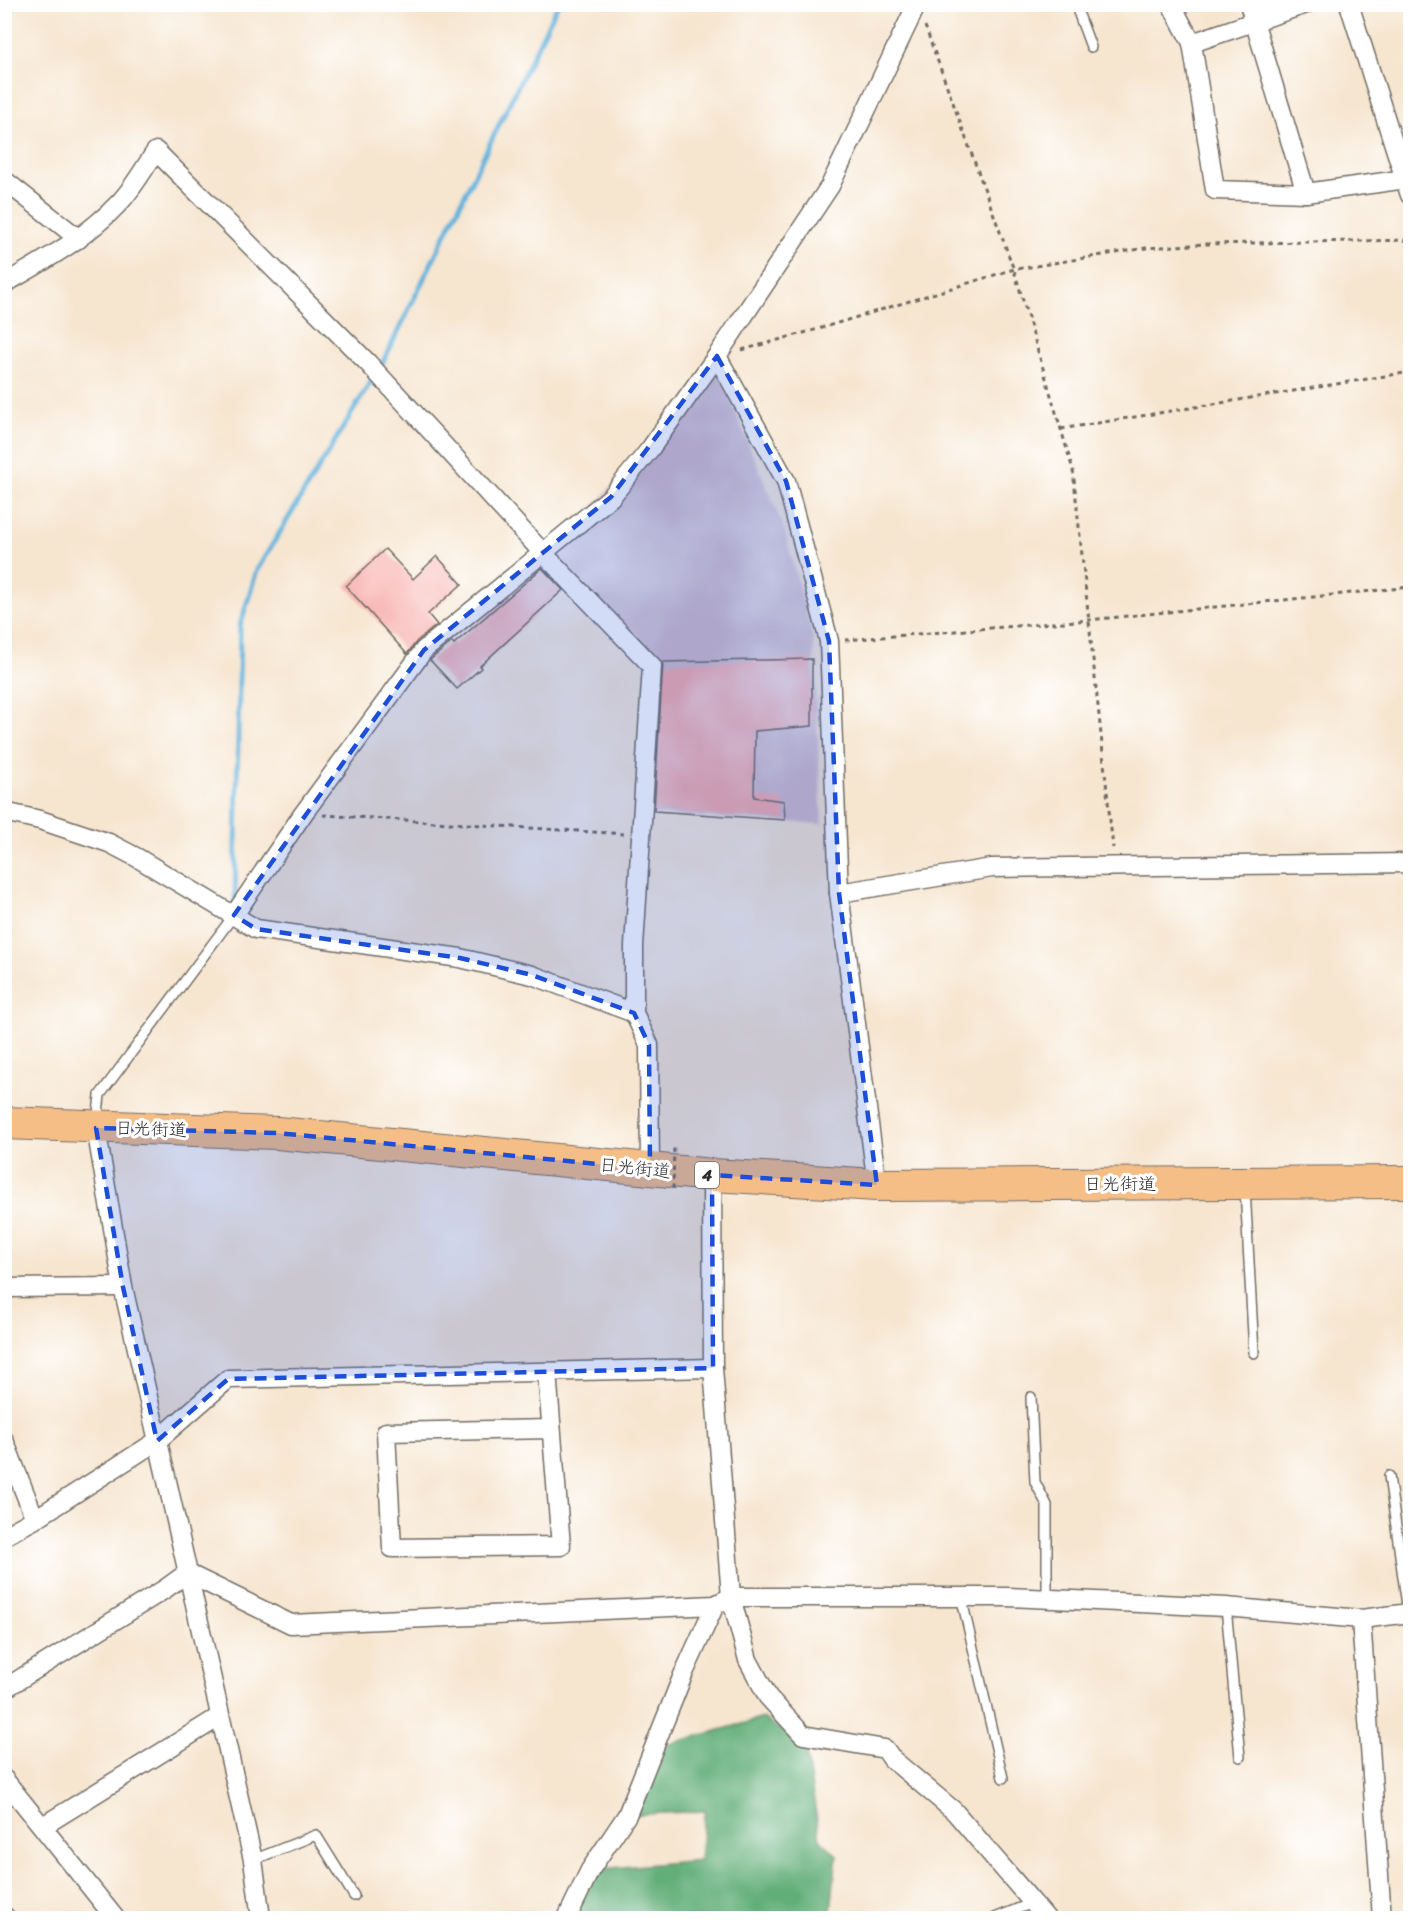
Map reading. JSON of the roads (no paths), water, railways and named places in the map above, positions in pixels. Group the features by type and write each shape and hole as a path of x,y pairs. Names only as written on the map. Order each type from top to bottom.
{"highway":[{"name":"日光街道","path":"4,1123 277,1133 661,1179 712,1175 877,1185 1410,1182"}],"street":[{"path":"1171,4 1192,43 1215,190 1306,193 1408,187 1349,4"},
{"path":"1192,43 1252,13 1306,4"},
{"path":"234,915 303,814 424,650 611,497 650,449 717,356 830,186 919,10"},
{"path":"1252,13 1306,193"},
{"path":"4,284 79,239 99,223 120,202 156,151 368,363 543,553 652,666 634,946 633,1013 649,1045 661,1179"},
{"path":"4,180 79,239"},
{"path":"717,356 786,481 829,641 838,893 877,1185"},
{"path":"4,812 40,820 109,843 256,929 460,958 522,973 633,1013"},
{"path":"838,893 992,868 1410,863"},
{"path":"96,1128 123,1287 253,1860 261,1918"},
{"path":"712,1175 713,1368 723,1601 748,1660 768,1697 803,1735 885,1749 892,1759 954,1811 1046,1918"},
{"path":"4,1288 123,1287"},
{"path":"4,1536 34,1520 157,1441 228,1379 713,1368"},
{"path":"547,1372 561,1546 392,1548 386,1432 551,1429"},
{"path":"4,1440 34,1520"},
{"path":"187,1573 291,1624 723,1601 960,1596 1226,1607 1361,1619 1409,1613"},
{"path":"4,1689 187,1573"},
{"path":"567,1918 590,1870 627,1815 683,1675 723,1601"},
{"path":"1361,1619 1382,1918"},
{"path":"43,1826 219,1717"},
{"path":"4,1779 116,1918"}],"lane":[{"path":"1075,4 1091,47"},
{"path":"96,1128 100,1095 234,915"},
{"path":"1244,1183 1254,1353"},
{"path":"1032,1397 1035,1482 1047,1505 1047,1599"},
{"path":"1389,1476 1409,1613"},
{"path":"960,1596 1003,1778"},
{"path":"1226,1607 1240,1757"},
{"path":"253,1860 316,1835 354,1896"},
{"path":"995,1918 1032,1902"}],"waterway":[{"path":"4,19 16,4"},
{"path":"235,903 240,626 257,570 384,360 558,4"}]}
